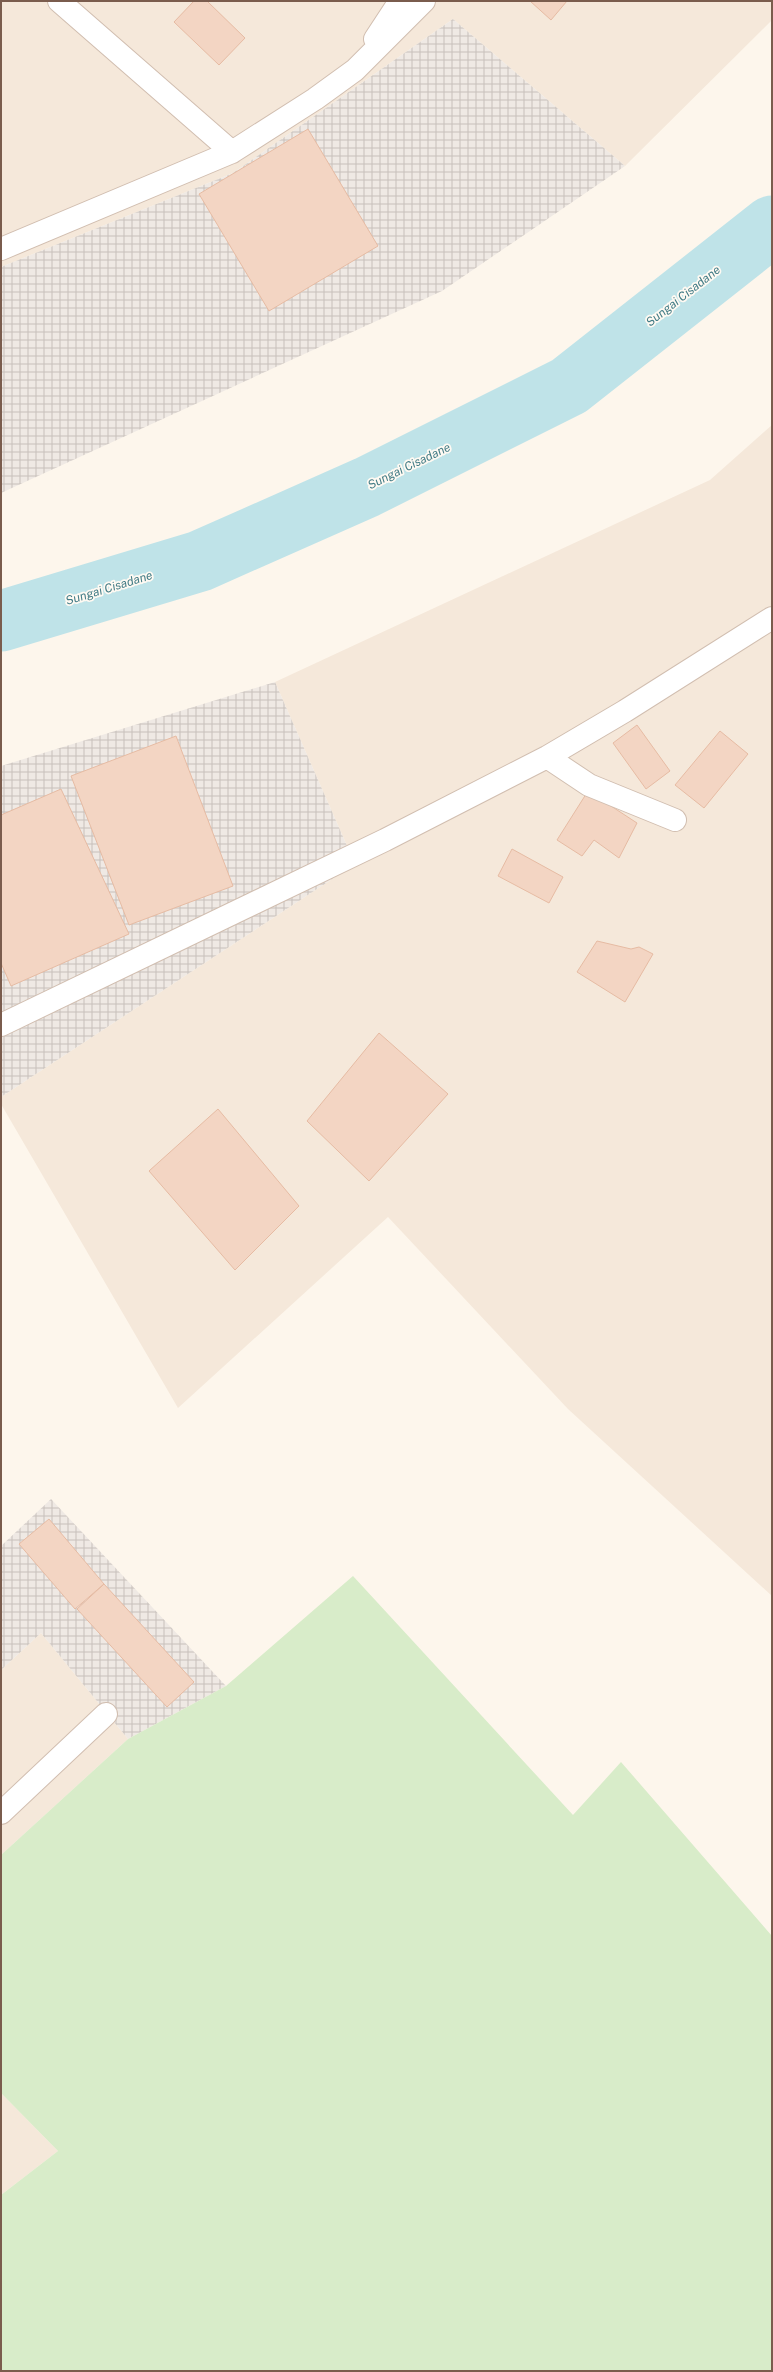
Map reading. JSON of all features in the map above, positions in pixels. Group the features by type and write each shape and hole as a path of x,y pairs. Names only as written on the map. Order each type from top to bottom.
{"street":[{"path":"59,1 232,152"},
{"path":"355,70 400,1"},
{"path":"1,249 232,152 315,99 355,70 424,1"},
{"path":"1,1025 378,843 547,757 625,711 772,618"},
{"path":"547,757 589,785 674,820"},
{"path":"1,1813 106,1714"}],"shaded area":[{"path":"1,1 772,1 772,20 625,166 453,19 233,173 1,267"},
{"path":"453,19 625,166 442,291 1,493 1,267 233,173"},
{"path":"772,425 772,1596 568,1409 388,1217 178,1408 1,1104 1,1097 355,864 275,682 710,480"},
{"path":"275,682 355,864 1,1097 1,766"},
{"path":"51,1499 226,1686 128,1739 41,1633 1,1670 1,1546"},
{"path":"41,1633 128,1739 1,1855 1,1670"},
{"path":"1,2093 58,2151 1,2195"}],"green space":[{"path":"353,1576 573,1815 621,1762 772,1936 772,2371 1,2371 1,2195 58,2151 1,2093 1,1855 128,1739 226,1686"}],"building":[{"path":"194,1 207,1 245,38 219,65 174,22"},
{"path":"530,1 567,1 551,20"},
{"path":"308,129 378,246 269,311 199,194"},
{"path":"637,725 670,771 646,789 613,743"},
{"path":"720,731 748,754 704,808 675,785"},
{"path":"176,736 233,886 129,925 71,776"},
{"path":"61,789 129,934 11,986 1,963 1,815"},
{"path":"588,791 637,823 619,858 594,840 582,856 557,840"},
{"path":"512,849 563,877 549,903 498,876"},
{"path":"597,941 631,949 639,947 653,954 625,1002 577,972"},
{"path":"379,1033 448,1094 369,1181 307,1121"},
{"path":"218,1109 299,1206 235,1270 149,1171"},
{"path":"49,1519 104,1584 75,1609 19,1544"},
{"path":"104,1584 194,1682 167,1707 77,1609"}],"waterway":[{"name":"Sungai Cisadane","path":"1,621 200,561 367,487 569,386 772,226"}]}
